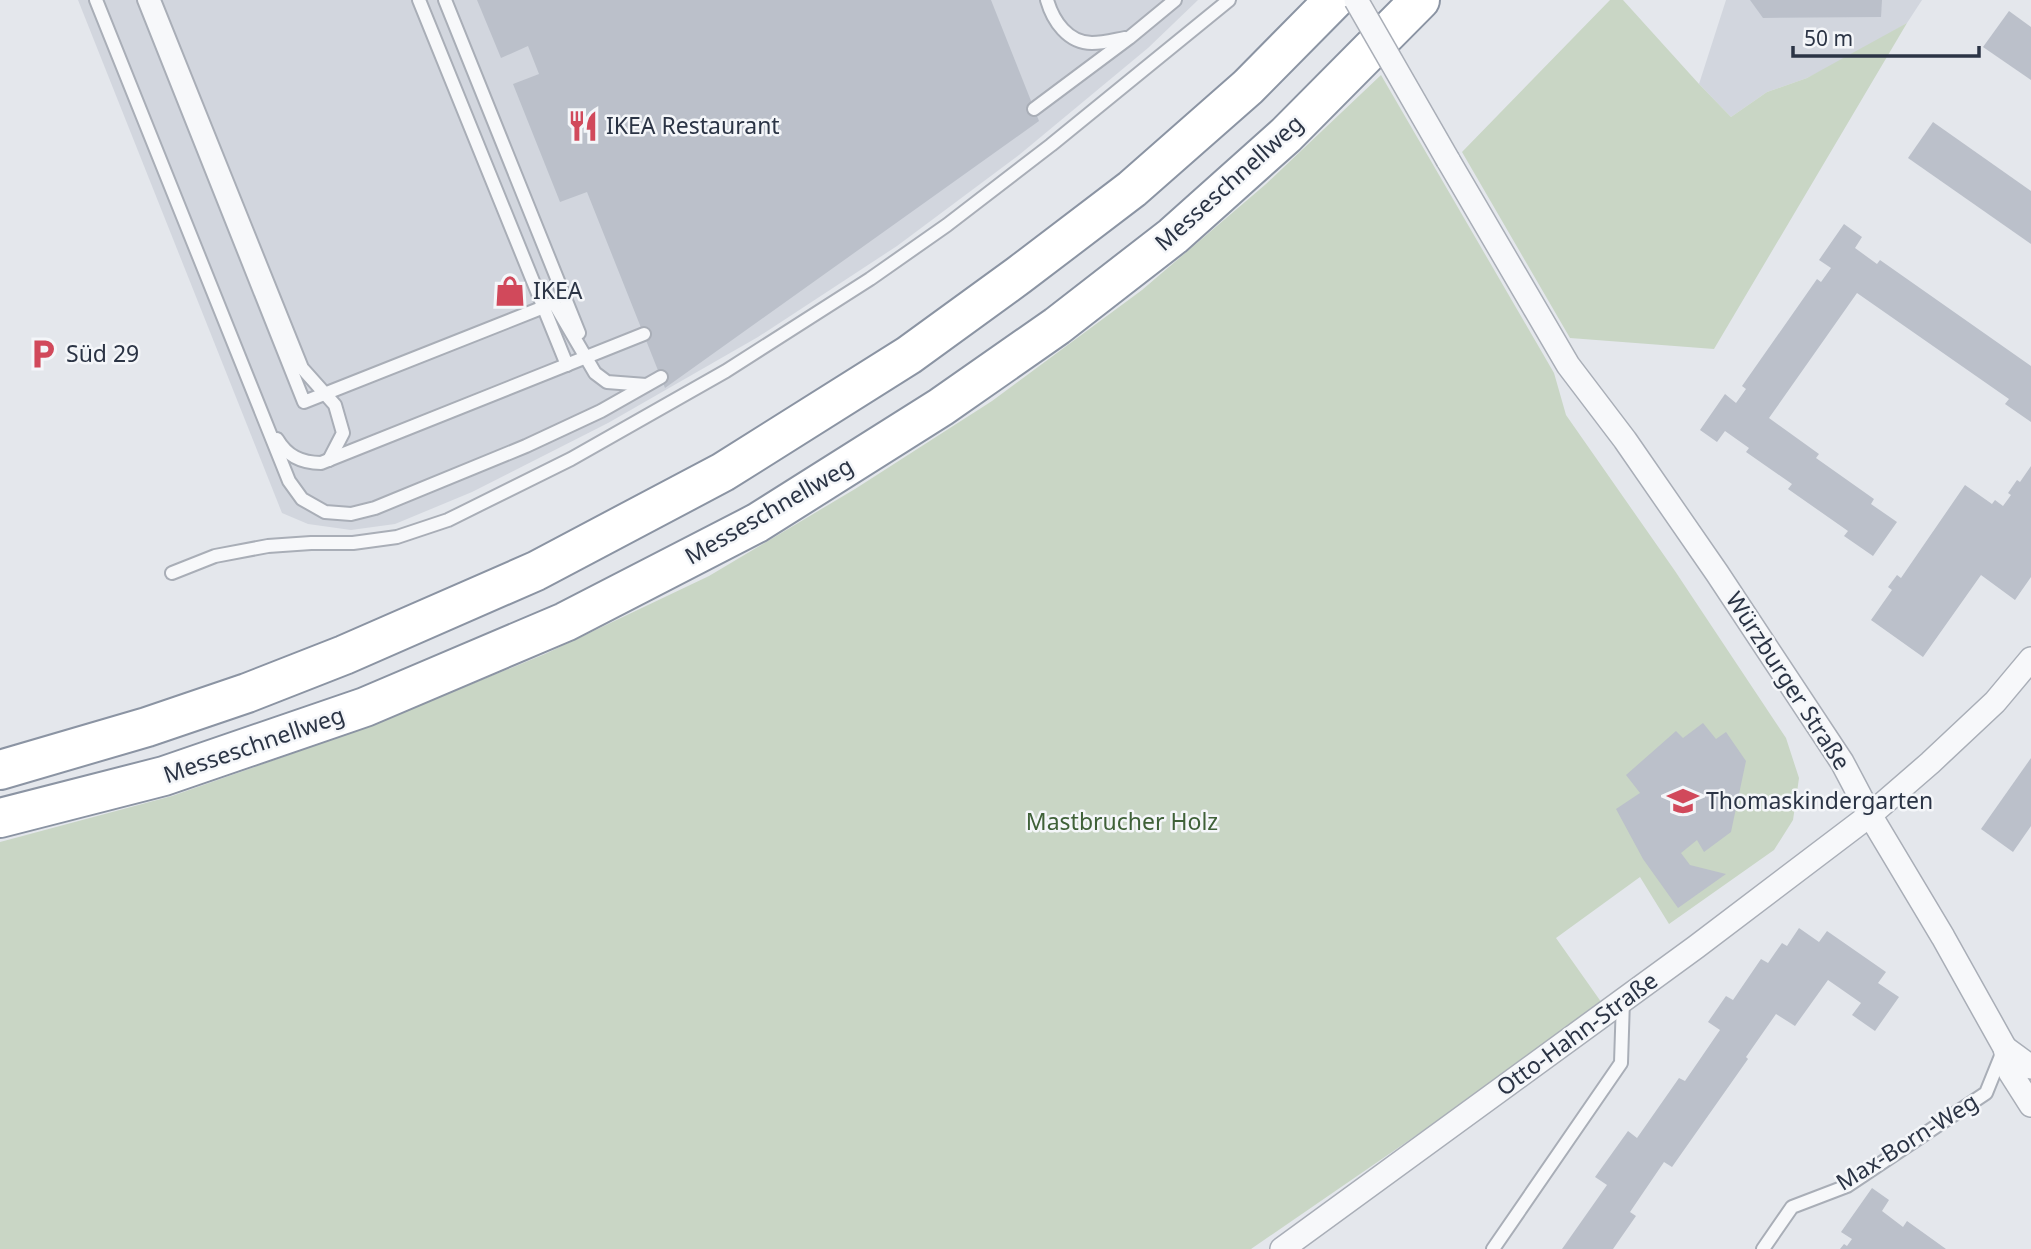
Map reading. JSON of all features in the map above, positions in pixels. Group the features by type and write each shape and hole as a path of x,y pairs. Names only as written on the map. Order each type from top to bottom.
{"highway":[{"path":"0,770 247,694 344,655 536,571 723,472 909,355 1132,189 1248,87 1334,0"},
{"name":"Messeschnellweg","path":"0,818 164,776 365,707 565,622 757,523 941,407 1057,326 1173,236 1286,135 1420,0"}],"street":[{"name":"Würzburger Straße","path":"1356,0 1568,365 1625,440 1717,573 1842,762 2005,1048 2010,1072 2031,1105"},
{"name":"Otto-Hahn-Straße","path":"1282,1249 1623,1000 1870,815 1995,702 2031,659"},
{"name":"Würzburger Straße","path":"2005,1048 2031,1067"}],"lane":[{"path":"96,0 289,481 302,499 325,512 351,514 375,508 526,446 601,411 661,377"},
{"path":"419,0 567,365"},
{"path":"445,0 588,356"},
{"path":"1047,0 1059,26 1072,38 1093,43 1129,38"},
{"path":"1034,109 1175,0"},
{"path":"172,573 215,556 268,546 353,543 397,537 448,520 571,459 726,372 903,256 1051,145 1229,0"},
{"path":"153,1 304,402 554,303 595,373 607,382 646,386"},
{"path":"153,1 298,360 335,405 343,433 329,460"},
{"path":"258,405 283,450 305,463 321,463 644,334"},
{"path":"1493,1249 1621,1063 1623,1000"},
{"name":"Max-Born-Weg","path":"1763,1249 1792,1207 1846,1186 1986,1093 2005,1048"}],"shaded area":[{"name":"IKEA","path":"78,0 1198,0 1148,48 1019,155 897,246 758,337 608,423 472,492 395,524 351,530 308,524 282,513"},
{"path":"1726,0 1922,0 1907,23 1859,52 1807,78 1767,92 1731,117 1699,84"}],"green space":[{"path":"1610,0 1623,0 1731,117 1767,92 1807,78 1907,23 1714,349 1570,338 1462,152"},
{"name":"Mastbrucher Holz","path":"1381,75 1554,373 1566,415 1675,571 1786,738 1799,778 1793,820 1774,850 1669,924 1640,877 1556,938 1604,1006 1251,1249 0,1249 0,842 172,796 362,729 545,654 709,576 855,489 992,401 1142,290 1266,184"}],"building":[{"path":"477,0 991,0 1039,121 665,388 587,192 560,202 513,84 539,74 528,46 501,58"},
{"path":"1750,0 1882,0 1881,17 1763,18"},
{"path":"2009,11 2031,27 2031,80 1983,47"},
{"path":"1933,122 2031,191 2031,244 1908,158"},
{"path":"1844,224 1862,237 1855,248 1877,264 1880,260 2031,366 2031,422 2005,404 2009,399 1857,293 1769,418 1819,454 1816,458 1874,499 1871,504 1897,522 1873,556 1844,536 1848,531 1788,489 1792,484 1746,452 1749,448 1725,431 1717,442 1700,430 1725,394 1736,403 1746,389 1742,386 1817,279 1821,282 1831,268 1819,260"},
{"path":"2031,466 2031,577 2015,600 1981,575 1923,657 1871,620 1892,590 1888,587 1897,575 1901,578 1965,485 1992,504 1995,500 2003,506 2017,480 2020,482"},
{"name":"Thomaskindergarten","path":"1703,723 1716,739 1726,732 1746,761 1731,832 1704,852 1697,840 1681,853 1690,865 1726,874 1678,908 1643,859 1616,809 1640,793 1626,775 1676,731 1683,738"},
{"path":"2031,758 2031,826 2013,852 1981,829"},
{"path":"1799,928 1819,942 1827,931 1886,972 1878,983 1899,997 1875,1031 1852,1015 1861,1003 1828,980 1795,1026 1776,1014 1746,1057 1748,1059 1672,1167 1664,1162 1630,1212 1636,1216 1613,1249 1562,1249 1607,1185 1595,1177 1628,1131 1637,1138 1679,1078 1685,1081 1720,1030 1708,1022 1726,996 1733,1000 1761,959 1768,963 1782,943 1787,946"},
{"path":"1872,1188 1889,1200 1882,1211 1903,1227 1907,1221 1946,1249 1840,1249 1844,1244 1847,1246 1852,1239 1841,1232"}],"place":[{"name":"IKEA Restaurant","path":"583,126"},
{"name":"IKEA","path":"510,291"},
{"name":"Süd 29","path":"43,354"},
{"name":"Thomaskindergarten","path":"1683,801"}]}
